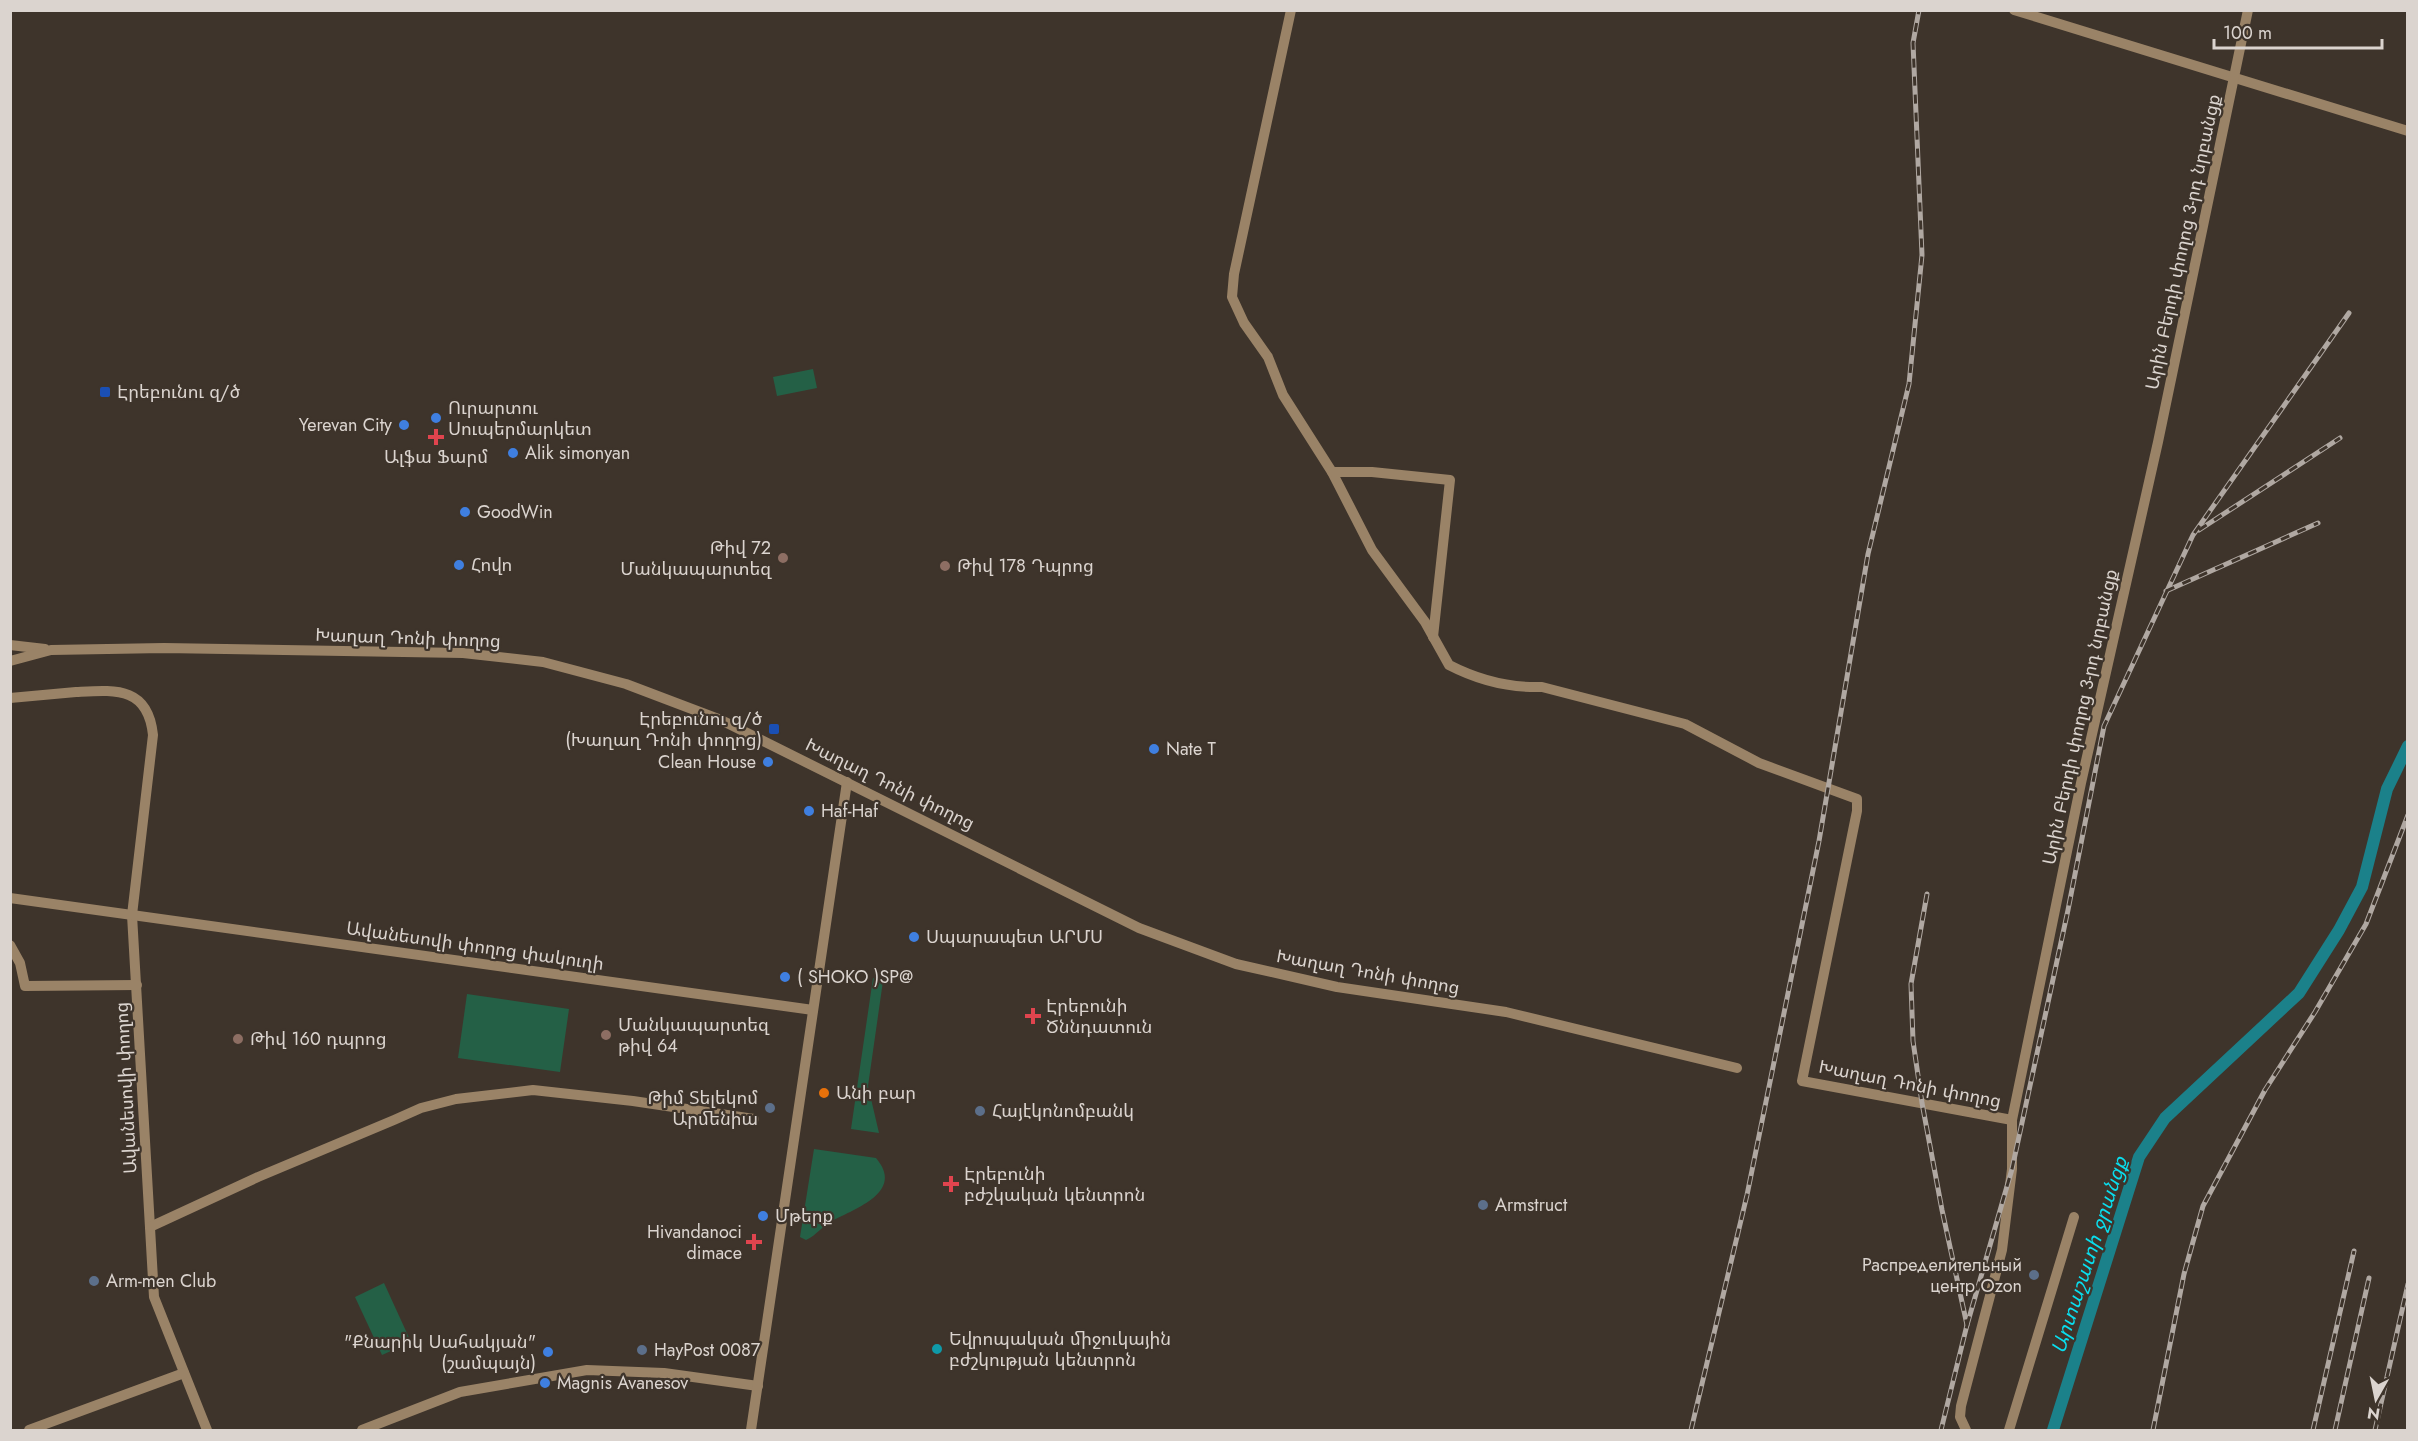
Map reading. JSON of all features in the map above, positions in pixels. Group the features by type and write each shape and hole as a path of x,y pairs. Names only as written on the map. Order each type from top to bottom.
{"street":[{"path":"1291,10 1234,274 1232,297 1244,323 1268,357 1283,395 1332,472 1372,550 1425,622 1433,637"},
{"path":"2013,10 2408,131"},
{"name":"Արին Բերդի փողոց 3-րդ նրբանցք","path":"1966,1431 1960,1418 1961,1406 2002,1250 2012,1169 2012,1120 2080,783 2158,442 2248,10"},
{"path":"1332,472 1372,472 1450,480 1433,637"},
{"name":"Խաղաղ Դոնի փողոց","path":"1433,637 1449,665 1461,671 1502,684 1523,688 1542,687 1685,724 1759,763 1857,799 1857,811 1802,1081 2012,1120"},
{"path":"10,645 51,650"},
{"name":"Խաղաղ Դոնի փողոց","path":"10,661 51,650 164,648 463,653 543,662 626,684 721,720 1139,928 1236,964 1337,987 1506,1012 1737,1068"},
{"name":"Ավանեսովի փողոց","path":"10,698 116,690 134,697 144,705 152,720 153,735 132,915 154,1297 207,1431"},
{"path":"751,1431 847,782"},
{"name":"Ավանեսովի փողոց փակուղի","path":"10,898 813,1010"},
{"path":"10,945 20,963 26,986 137,985"},
{"path":"150,1227 258,1177 393,1120 422,1108 456,1099 533,1090 633,1101 754,1119"},
{"path":"2009,1431 2074,1217"},
{"path":"362,1431 460,1392 587,1370 664,1373 758,1386"},
{"path":"28,1431 184,1373"}],"green space":[{"path":"813,369 817,388 777,396 773,377"},
{"path":"873,978 883,981 868,1086 879,1133 851,1129"},
{"path":"467,994 569,1009 560,1072 458,1058"},
{"path":"814,1149 876,1158 883,1170 885,1180 874,1197 828,1223 806,1240 800,1237"},
{"path":"384,1283 411,1342 382,1355 355,1297"}],"waterway":[{"name":"Արտաշատի ջրանցք","path":"2053,1430 2139,1157 2165,1118 2299,993 2339,930 2362,887 2387,789 2408,746"}],"railway":[{"path":"1691,1430 1747,1195 1819,841 1868,554 1909,384 1922,255 1913,43 1919,10"},
{"path":"1967,1325 2012,1169 2068,910 2104,726 2193,535 2349,313"},
{"path":"2199,530 2340,438"},
{"path":"2166,591 2318,523"},
{"path":"2153,1430 2184,1274 2203,1206 2265,1090 2315,1012 2366,924 2408,815"},
{"path":"1927,894 1911,984 1913,1041 1942,1210 1967,1325 1941,1430"},
{"path":"2313,1430 2354,1251"},
{"path":"2335,1430 2369,1278"},
{"path":"2375,1430 2408,1284"}],"place":[{"name":"Էրեբունու զ/ծ","path":"105,392"},
{"name":"Ուրարտու Սուպերմարկետ","path":"436,418"},
{"name":"Yerevan City","path":"404,425"},
{"name":"Ալֆա Ֆարմ","path":"436,437"},
{"name":"Alik simonyan","path":"513,453"},
{"name":"GoodWin","path":"465,512"},
{"name":"Թիվ 72 Մանկապարտեզ","path":"783,558"},
{"name":"Հովո","path":"459,565"},
{"name":"Թիվ 178 Դպրոց","path":"945,566"},
{"name":"Էրեբունու զ/ծ (Խաղաղ Դոնի փողոց)","path":"774,729"},
{"name":"Nate T","path":"1154,749"},
{"name":"Clean House","path":"768,762"},
{"name":"Haf-Haf","path":"809,811"},
{"name":"Սպարապետ ԱՐՄՍ","path":"914,937"},
{"name":"( SHOKO )SP@","path":"785,977"},
{"name":"Էրեբունի Ծննդատուն","path":"1033,1016"},
{"name":"Մանկապարտեզ թիվ 64","path":"606,1035"},
{"name":"Թիվ 160 դպրոց","path":"238,1039"},
{"name":"Անի բար","path":"824,1093"},
{"name":"Թիմ Տելեկոմ Արմենիա","path":"770,1108"},
{"name":"Հայէկոնոմբանկ","path":"980,1111"},
{"name":"Էրեբունի բժշկական կենտրոն","path":"951,1184"},
{"name":"Armstruct","path":"1483,1205"},
{"name":"Մթերք","path":"763,1216"},
{"name":"Hivandanoci dimace","path":"754,1242"},
{"name":"Распределительный центр Ozon","path":"2034,1275"},
{"name":"Arm-men Club","path":"94,1281"},
{"name":"Եվրոպական միջուկային բժշկության կենտրոն","path":"937,1349"},
{"name":"HayPost 0087","path":"642,1350"},
{"name":"\"Քնարիկ Սահակյան\" (շամպայն)","path":"548,1352"},
{"name":"Magnis Avanesov","path":"545,1383"}]}
